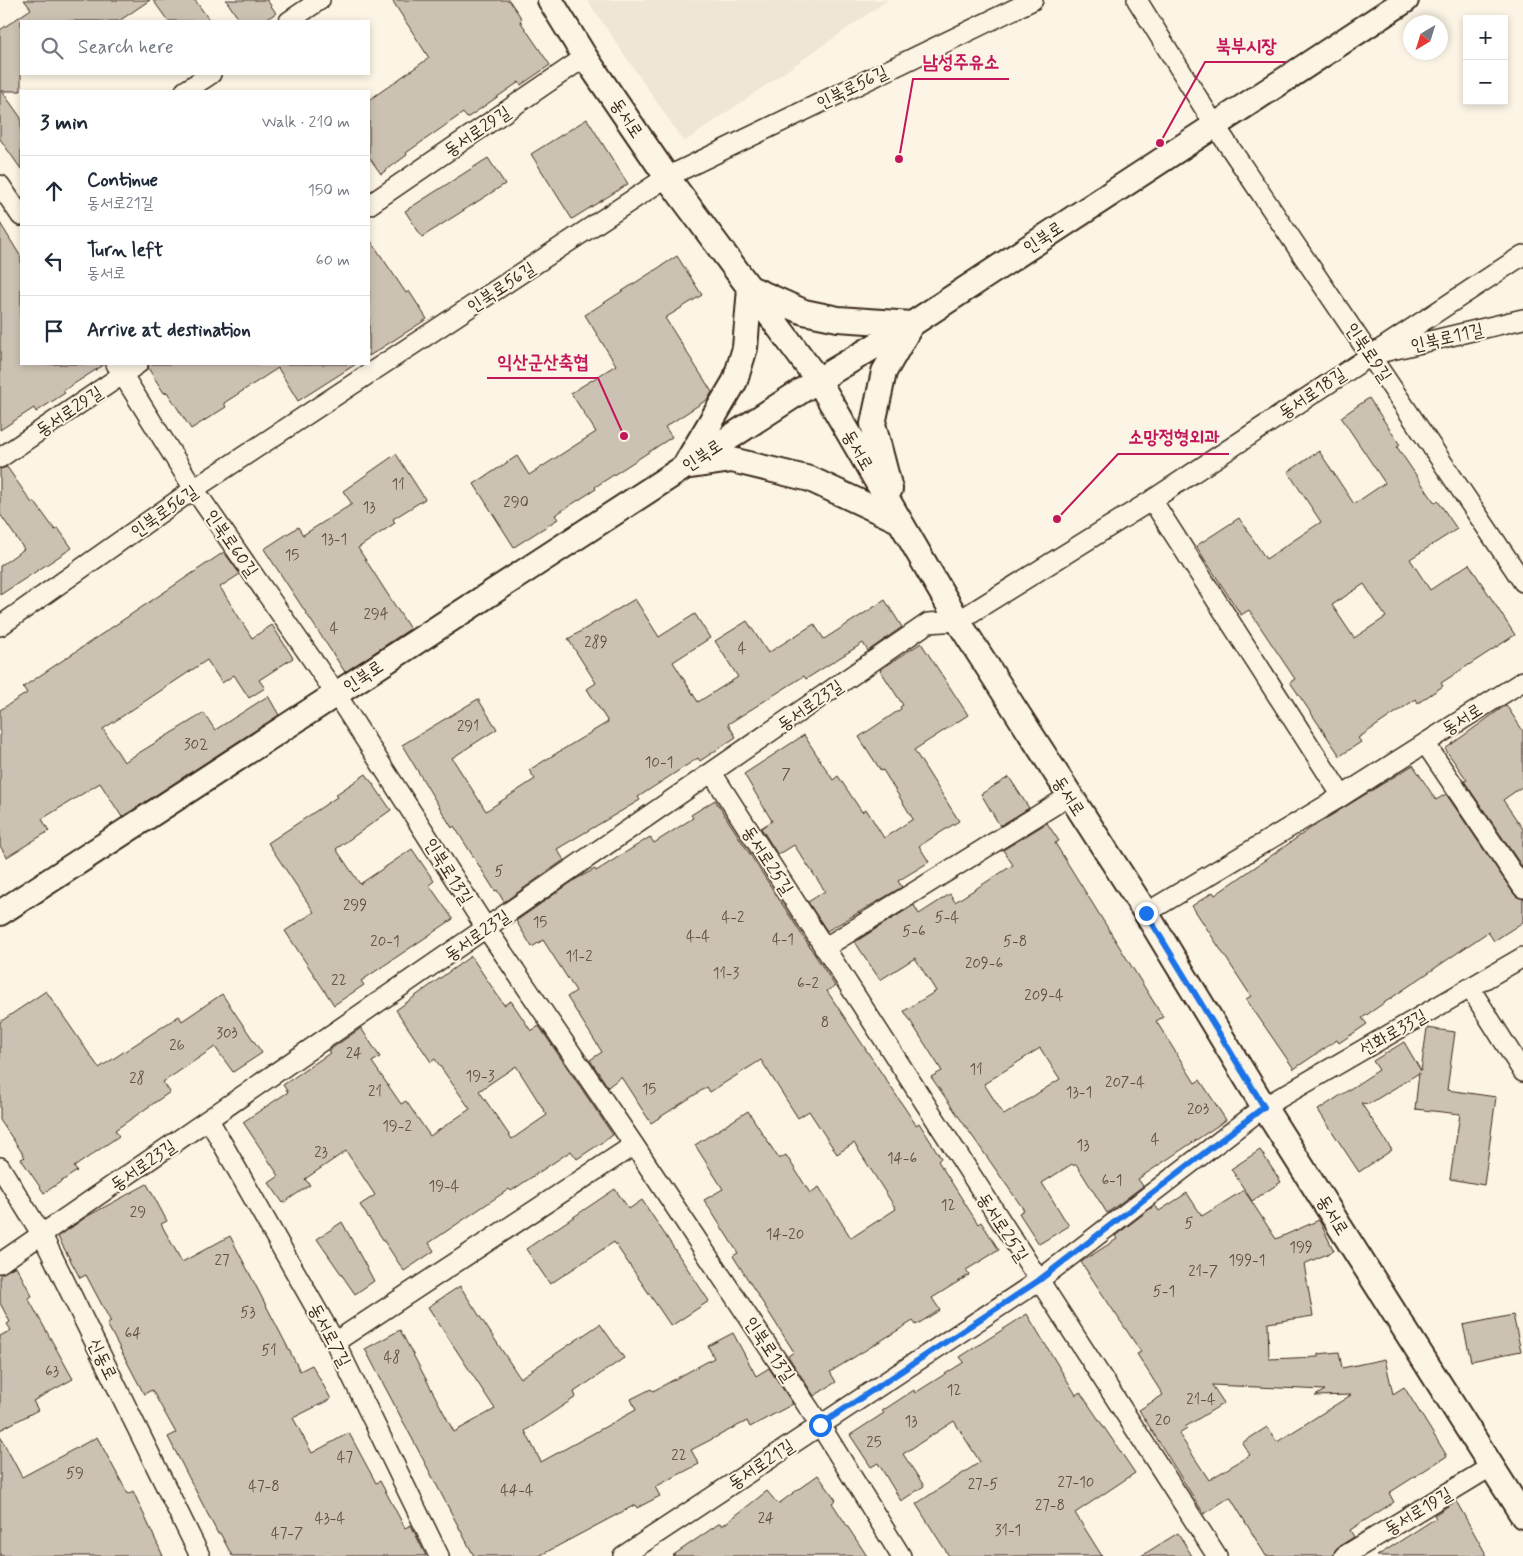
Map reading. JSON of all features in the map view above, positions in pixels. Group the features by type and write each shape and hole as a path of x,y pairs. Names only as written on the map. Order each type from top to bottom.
{"street":[{"path":"290,20 320,0"},
{"name":"동서로","path":"550,0 585,57 667,177 818,380 958,621 1146,913 1264,1107 1523,1516"},
{"name":"인북로56길","path":"0,626 194,489 667,177 1033,0"},
{"name":"인북로9길","path":"1137,0 1214,124 1371,354 1523,582"},
{"name":"인북로","path":"0,913 818,380 912,324 1214,124 1406,0"},
{"name":"동서로29길","path":"370,204 585,57"},
{"path":"187,90 209,75"},
{"path":"0,185 14,210"},
{"name":"동서로18길","path":"958,621 1152,500 1523,255"},
{"path":"684,467 735,381 745,348 750,288 804,312 838,319 912,324 884,372 873,424 898,520"},
{"name":"인북로11길","path":"1371,354 1523,319"},
{"name":"동서로29길","path":"0,458 125,367"},
{"name":"인북로60길","path":"125,367 194,489 336,694"},
{"path":"684,467 732,460 793,475 810,480 898,520"},
{"path":"1152,500 1342,796"},
{"name":"동서로23길","path":"0,1263 928,623 958,621"},
{"name":"동서로","path":"1146,913 1342,796 1523,682"},
{"name":"인북로13길","path":"336,694 486,928 634,1145 820,1425 901,1556"},
{"path":"1425,743 1523,888"},
{"name":"동서로25길","path":"712,772 1038,1281 1217,1556"},
{"path":"824,948 1069,796"},
{"name":"선화로33길","path":"1264,1107 1523,957"},
{"path":"1470,988 1523,1072"},
{"name":"동서로21길","path":"622,1556 1038,1281 1264,1107"},
{"name":"동서로7길","path":"209,1120 335,1342 439,1556"},
{"path":"335,1342 634,1145"},
{"name":"신동로","path":"0,1167 42,1235 200,1556"},
{"name":"동서로19길","path":"1344,1556 1492,1466"}],"shaded area":[{"path":"587,0 888,0 684,142"}],"building":[{"path":"24,0 150,0 120,20 20,20 21,90 2,91 20,117 20,168 0,139 0,30 31,9"},
{"path":"153,0 195,0 209,20 167,20"},
{"path":"226,0 267,0 276,13 266,20 239,20"},
{"path":"392,0 509,0 522,19 520,21 550,65 521,85 519,82 467,118 463,113 406,153 407,155 381,174 370,158 370,99 429,58"},
{"path":"587,119 628,184 572,219 531,154"},
{"path":"488,158 505,184 422,237 405,211"},
{"path":"0,223 20,255 20,365 103,365 63,391 65,393 36,412 34,408 0,430"},
{"path":"370,239 406,293 409,291 427,319 370,355"},
{"path":"677,256 702,295 665,318 712,392 708,399 665,427 672,437 595,487 596,489 555,515 558,519 514,547 474,484 517,456 529,475 596,432 571,393 616,365 585,315"},
{"path":"149,365 354,365 298,401 278,368 224,403 226,407 191,429 167,392 164,393 148,368"},
{"path":"1369,398 1400,445 1397,447 1435,503 1438,501 1457,529 1410,559 1430,590 1469,564 1515,635 1441,683 1443,686 1418,703 1416,699 1358,738 1361,742 1340,756 1290,682 1295,679 1249,610 1241,615 1196,546 1239,518 1266,559 1321,522 1288,472 1319,451 1354,504 1385,483 1341,417","holes":["1364,584 1386,617 1354,638 1332,605"]},
{"path":"396,454 425,499 393,519 395,523 358,548 410,629 345,672 264,549 298,527 303,535 352,504 343,491"},
{"path":"7,467 32,503 34,501 55,530 58,528 72,548 0,595 0,566 24,549 0,514 0,469"},
{"path":"224,552 240,574 220,587 252,638 272,625 293,658 259,680 265,688 249,698 234,675 222,683 207,660 103,729 124,762 204,713 215,730 268,696 279,715 122,817 100,783 42,819 49,831 7,857 0,846 0,710 27,693 23,687"},
{"path":"635,599 659,637 695,614 710,638 673,662 698,702 738,677 715,641 747,621 768,653 814,624 824,639 885,600 902,627 868,651 863,643 806,679 804,676 728,724 736,737 700,761 698,758 638,797 640,800 557,849 564,860 504,902 454,826 452,828 402,745 478,699 497,729 452,758 486,811 535,779 529,770 608,722 587,689 596,683 568,639"},
{"path":"921,643 968,715 914,750 959,821 919,846 929,862 898,881 902,887 827,931 808,902 825,891 794,845 778,855 761,828 772,821 744,774 804,735 833,780 838,776 862,812 866,809 884,838 913,819 883,770 881,771 859,737 901,709 900,707 903,705 880,670"},
{"path":"1506,705 1523,731 1523,786 1503,800 1523,829 1523,868 1464,781 1467,780 1445,749"},
{"path":"1413,765 1436,800 1446,794 1514,894 1523,899 1523,922 1494,941 1488,932 1362,1018 1367,1024 1339,1043 1337,1040 1294,1069 1246,999 1251,996 1192,906 1213,892 1215,895 1314,826"},
{"path":"366,774 391,810 336,849 360,884 412,849 434,881 429,885 453,919 361,981 364,985 334,1005 285,931 314,912 268,843 337,797 335,795"},
{"path":"1009,777 1029,808 1000,826 981,794"},
{"path":"715,800 835,986 827,991 916,1125 919,1123 941,1158 938,1161 978,1224 981,1222 999,1250 966,1270 969,1275 932,1298 940,1310 916,1325 913,1321 830,1372 836,1382 814,1396 788,1356 794,1352 733,1256 738,1253 704,1200 723,1189 695,1145 748,1111 779,1159 786,1155 810,1193 819,1187 851,1238 896,1209 854,1143 837,1154 809,1111 798,1118 761,1060 710,1092 707,1087 651,1123 621,1077 608,1087 590,1060 602,1052 567,997 576,991 543,940 532,947 516,921 576,879 595,869 596,871 650,837 654,843 693,818 691,815"},
{"path":"1047,823 1059,841 1055,843 1163,1017 1156,1021 1195,1083 1200,1080 1226,1120 1138,1179 1143,1186 1107,1213 1076,1164 1074,1166 1072,1164 1042,1183 1069,1226 1039,1244 1019,1213 1024,1210 931,1077 942,1071 904,1011 936,991 915,958 880,980 855,942 914,905 919,914 950,894 955,902 1013,865 1003,850","holes":["1040,1048 1060,1079 1004,1115 984,1084"]},
{"path":"471,956 504,1005 511,1001 531,1031 539,1026 613,1135 577,1159 571,1151 511,1191 509,1189 429,1243 434,1251 404,1271 360,1205 375,1195 346,1151 305,1179 310,1185 283,1203 269,1183 279,1176 243,1122 288,1092 283,1085 330,1053 328,1051 361,1028 380,1057 372,1062 401,1104 406,1101 430,1136 470,1109 435,1059 431,1062 396,1010","holes":["516,1066 547,1115 512,1139 479,1091"]},
{"path":"46,991 99,1068 179,1016 182,1021 222,994 262,1053 233,1072 215,1047 163,1082 170,1092 115,1130 119,1136 74,1167 77,1171 44,1193 21,1159 25,1157 0,1120 0,1022"},
{"path":"1427,1028 1455,1032 1447,1090 1496,1097 1484,1185 1450,1179 1460,1114 1415,1109 1419,1073 1369,1104 1361,1103 1392,1150 1359,1172 1318,1110 1379,1070 1373,1061 1404,1042 1421,1071"},
{"path":"1260,1150 1281,1182 1252,1201 1231,1169"},
{"path":"147,1184 167,1221 161,1224 182,1262 230,1236 300,1371 312,1365 331,1399 293,1418 312,1453 349,1433 376,1483 380,1481 405,1528 411,1525 426,1556 232,1556 220,1533 218,1534 168,1437 176,1433 152,1390 144,1394 107,1324 111,1322 86,1275 80,1278 58,1237 86,1217"},
{"path":"615,1189 629,1209 642,1200 709,1301 671,1326 614,1242 550,1284 526,1249"},
{"path":"1244,1190 1276,1239 1319,1220 1334,1251 1304,1264 1313,1316 1268,1323 1269,1359 1318,1357 1318,1354 1339,1352 1342,1368 1385,1359 1393,1394 1404,1387 1447,1456 1389,1493 1394,1502 1350,1530 1354,1537 1338,1547 1333,1556 1266,1556 1230,1497 1204,1514 1139,1410 1163,1395 1137,1354 1141,1352 1081,1262 1117,1239 1115,1236 1155,1205 1159,1211 1187,1193 1202,1216","holes":["1212,1385 1325,1390 1315,1396 1351,1395 1277,1442 1267,1427 1242,1443 1250,1455 1209,1480 1179,1434 1187,1429 1185,1427 1224,1403"]},
{"path":"342,1222 374,1281 355,1294 317,1239"},
{"path":"16,1266 32,1296 28,1298 73,1379 33,1401 38,1410 0,1430 0,1336 11,1330 7,1324 10,1322 0,1303 0,1274"},
{"path":"460,1286 520,1378 600,1324 624,1358 574,1392 576,1397 525,1431 541,1462 636,1410 631,1399 651,1389 653,1391 714,1358 708,1346 733,1333 756,1376 769,1368 793,1404 750,1427 747,1421 691,1450 699,1464 655,1487 660,1496 637,1508 635,1505 539,1556 474,1556 365,1349 400,1330 454,1432 495,1409 428,1307"},
{"path":"1027,1314 1076,1395 1080,1392 1135,1473 1075,1513 1102,1556 949,1556 916,1504 980,1462 954,1421 903,1454 924,1486 901,1501 878,1463 871,1467 850,1435 884,1413 882,1411 914,1390 915,1393 964,1362 960,1357"},
{"path":"1513,1315 1521,1351 1471,1361 1463,1325"},
{"path":"0,1436 22,1477 97,1437 128,1494 133,1491 163,1556 0,1556"},
{"path":"818,1475 836,1500 832,1503 867,1556 672,1556 720,1523 722,1526 767,1491 778,1504"},
{"path":"1456,1501 1487,1556 1377,1556 1436,1518 1434,1515"},
{"path":"1178,1533 1192,1556 1141,1556"}],"place":[{"name":"북부시장","path":"1160,143"},
{"name":"남성주유소","path":"899,159"},
{"name":"익산군산축협","path":"624,436"},
{"name":"소망정형외과","path":"1057,519"}],"route":[{"path":"820,1425 1038,1281 1264,1107 1146,913"}]}
